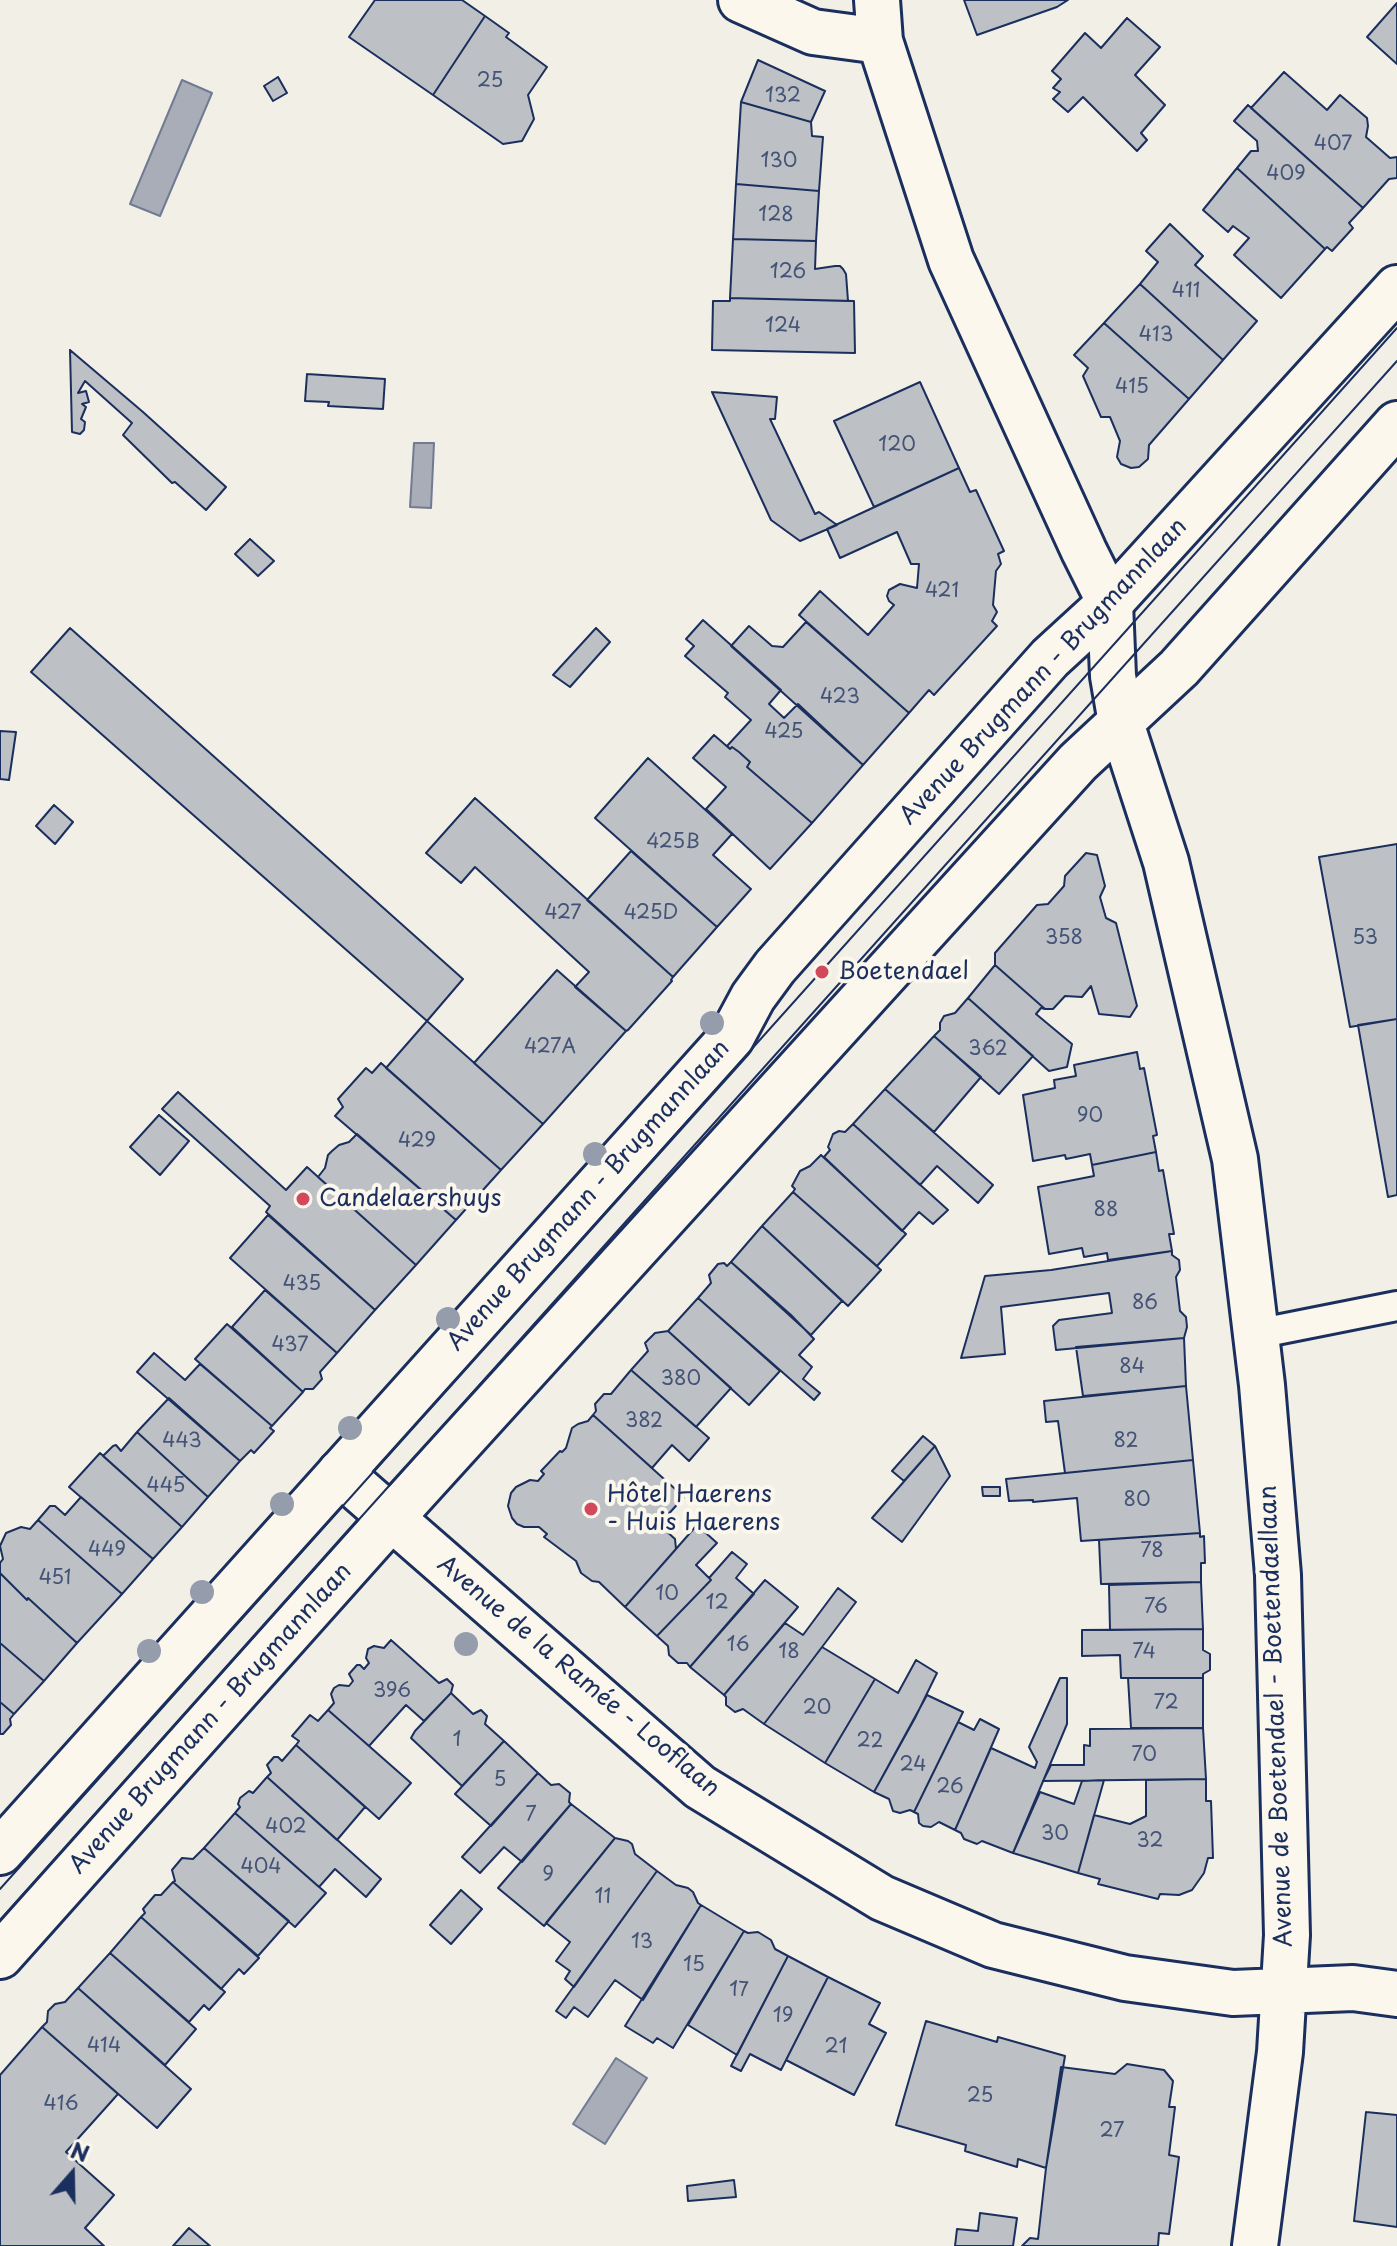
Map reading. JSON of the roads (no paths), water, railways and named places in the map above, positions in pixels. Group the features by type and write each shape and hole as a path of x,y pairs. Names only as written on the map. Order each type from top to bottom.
{"main road":[{"path":"741,0 813,32 878,20"},
{"name":"Avenue de Boetendael - Boetendaellaan","path":"878,20 951,260 1110,603 1113,676 1121,723 1166,862 1235,1159 1256,1334 1278,1575 1287,1935 1280,2052 1255,2246"},
{"name":"Avenue Brugmann - Brugmannlaan","path":"0,1852 731,1038 753,997 785,955 1050,658 1110,603 1397,288"},
{"name":"Avenue Brugmann - Brugmannlaan","path":"0,1956 392,1517 1078,762 1179,668 1397,424"},
{"name":"Avenue de la Ramée - Looflaan","path":"340,1473 700,1787 882,1898 993,1945 1125,1978 1233,1993 1353,1988 1397,1994"}],"lane":[{"path":"1256,1334 1397,1306"}],"tram line":[{"path":"0,1889 1397,328"},
{"path":"0,1920 1397,361"}],"place":[{"name":"Boetendael","path":"822,972"},
{"name":"Candelaershuys","path":"303,1199"},
{"name":"Hôtel Haerens - Huis Haerens","path":"591,1509"}]}
